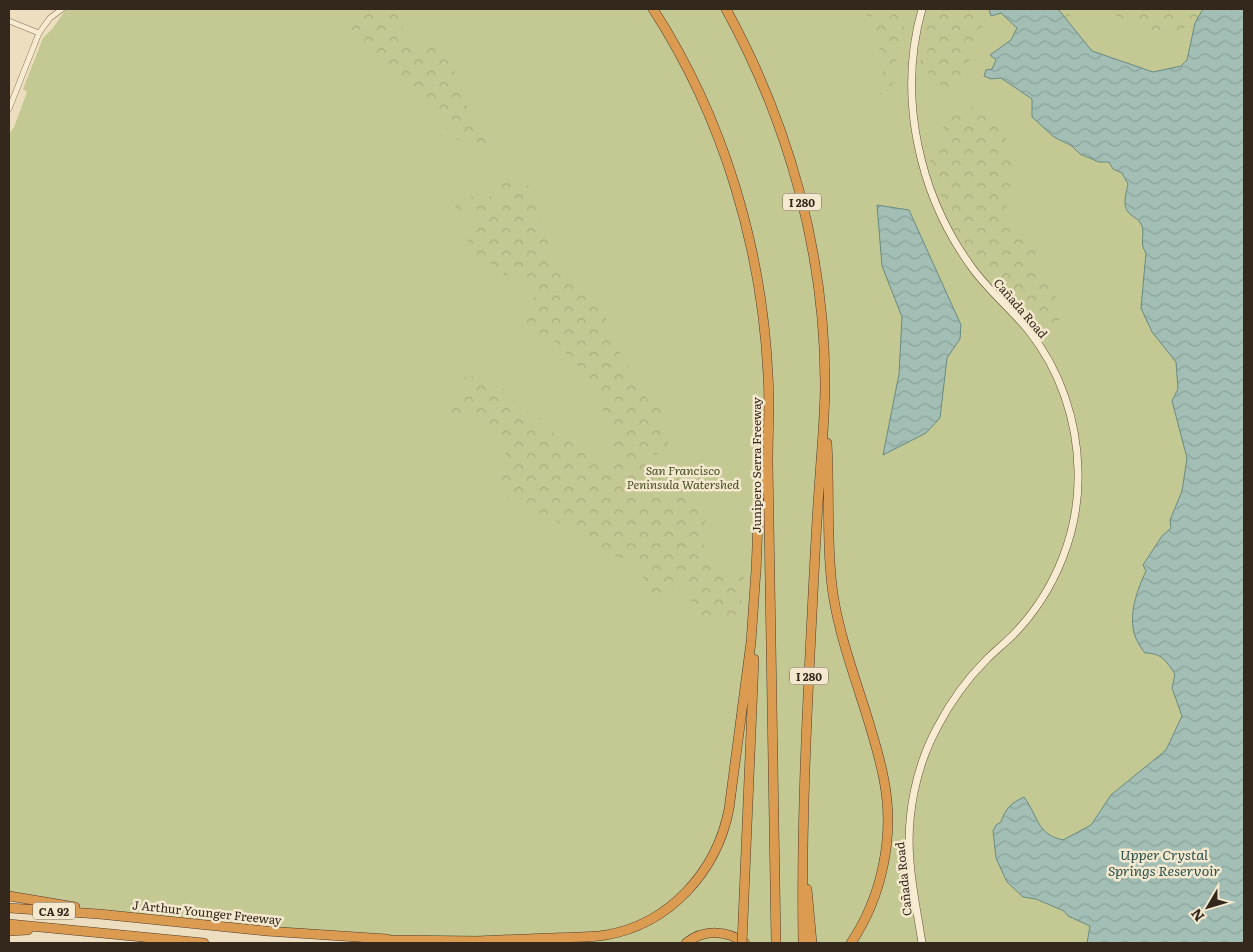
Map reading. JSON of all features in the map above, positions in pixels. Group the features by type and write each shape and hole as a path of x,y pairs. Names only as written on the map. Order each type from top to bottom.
{"highway":[{"name":"Junipero Serra Freeway","path":"653,9 682,59 700,96 730,172 746,229 759,294 766,350 769,400 768,463 776,943"},
{"name":"I 280","path":"726,9 758,72 775,112 790,156 815,262 825,360 825,409 806,713 802,852 803,943"},
{"path":"825,409 829,479 830,559 834,594 842,634 882,770 888,808 886,847 878,884 870,909 851,943"},
{"path":"476,941 586,937 620,932 644,923 682,896 699,878 717,849 729,809 750,654 759,492 768,463"},
{"path":"743,943 757,589 756,570"},
{"path":"802,852 812,943"},
{"path":"9,896 81,908 100,914"},
{"name":"J Arthur Younger Freeway","path":"9,908 100,914 248,930 387,939 402,943"},
{"name":"CA 92","path":"9,924 204,943"},
{"path":"9,931 73,930"},
{"path":"686,943 701,934 715,933 730,935 743,943"},
{"path":"387,939 522,943"}],"main road":[{"name":"Cañada Road","path":"922,9 914,50 912,84 917,140 929,186 937,208 960,250 988,287 1031,333 1052,368 1069,406 1076,442 1078,471 1077,499 1071,534 1050,585 1023,624 976,670 955,696 937,727 923,760 914,792 909,843 922,943"}],"street":[{"path":"9,109 39,33 50,18 62,9"},
{"path":"9,21 39,33"}],"green space":[{"name":"San Francisco Peninsula Watershed","path":"66,9 1244,9 1244,943 593,943 594,937 443,941 99,914 81,908 9,896 9,134 14,127 27,92 23,89 43,38 53,28"},
{"path":"357,9 409,9 402,24 407,44 417,44 430,36 450,57 469,111 488,133 495,147 492,150 476,148 457,139 399,85 364,47 350,36"},
{"path":"857,9 910,9 901,36 891,92 879,94 885,60 870,31 881,20 860,13"},
{"path":"931,9 986,9 977,48 958,80 945,89 920,66 922,43"},
{"path":"1058,9 1070,9 1071,25"},
{"path":"1112,9 1203,9 1195,23 1165,37 1112,14"},
{"path":"972,107 1001,118 1013,170 1005,220 1036,249 1031,270 1049,281 1064,316 1053,325 1013,308 978,265 951,226 930,160 947,118"},
{"path":"501,176 514,178 532,187 539,198 539,219 546,235 555,271 572,280 576,290 587,290 606,318 624,362 647,390 646,398 651,403 657,401 661,408 662,415 658,429 667,439 668,445 662,454 641,456 646,467 664,469 684,483 707,514 703,538 705,563 720,575 744,576 740,616 719,621 705,618 696,609 685,587 650,599 645,591 644,579 632,553 621,559 590,546 551,517 527,521 522,507 501,495 501,480 508,468 505,449 471,419 450,415 451,404 463,394 460,388 461,377 484,377 501,387 534,418 558,436 570,441 581,442 609,464 615,457 606,417 587,379 562,348 531,328 526,322 535,295 514,269 505,276 485,259 475,261 466,255 465,244 476,230 487,222 480,210 461,218 455,213 456,202 475,194 487,192 502,206 507,196 497,182"}],"water":[{"name":"Upper Crystal Springs Reservoir","path":"989,9 1058,9 1092,51 1153,72 1181,66 1187,60 1195,23 1203,9 1244,9 1244,943 1087,943 1090,926 1068,916 1064,911 1036,899 1023,897 1007,882 996,858 993,831 996,825 1001,822 1004,813 1015,802 1024,797 1043,829 1048,834 1063,840 1091,825 1111,795 1166,750 1182,716 1172,688 1175,674 1160,656 1145,653 1141,647 1133,628 1133,611 1134,603 1146,571 1143,565 1162,536 1171,528 1170,520 1182,491 1187,458 1172,401 1178,389 1176,362 1152,332 1141,308 1146,253 1142,243 1142,226 1139,220 1128,212 1125,205 1128,184 1122,173 1113,169 1109,162 1099,162 1080,154 1072,146 1054,137 1032,117 1032,99 1001,78 991,79 984,76 986,70 992,69 996,60 990,55 1011,40 1017,28 1001,13 991,16"},
{"path":"877,205 909,210 961,325 960,339 947,358 940,418 926,433 883,455 899,374 902,317 882,266"}]}
